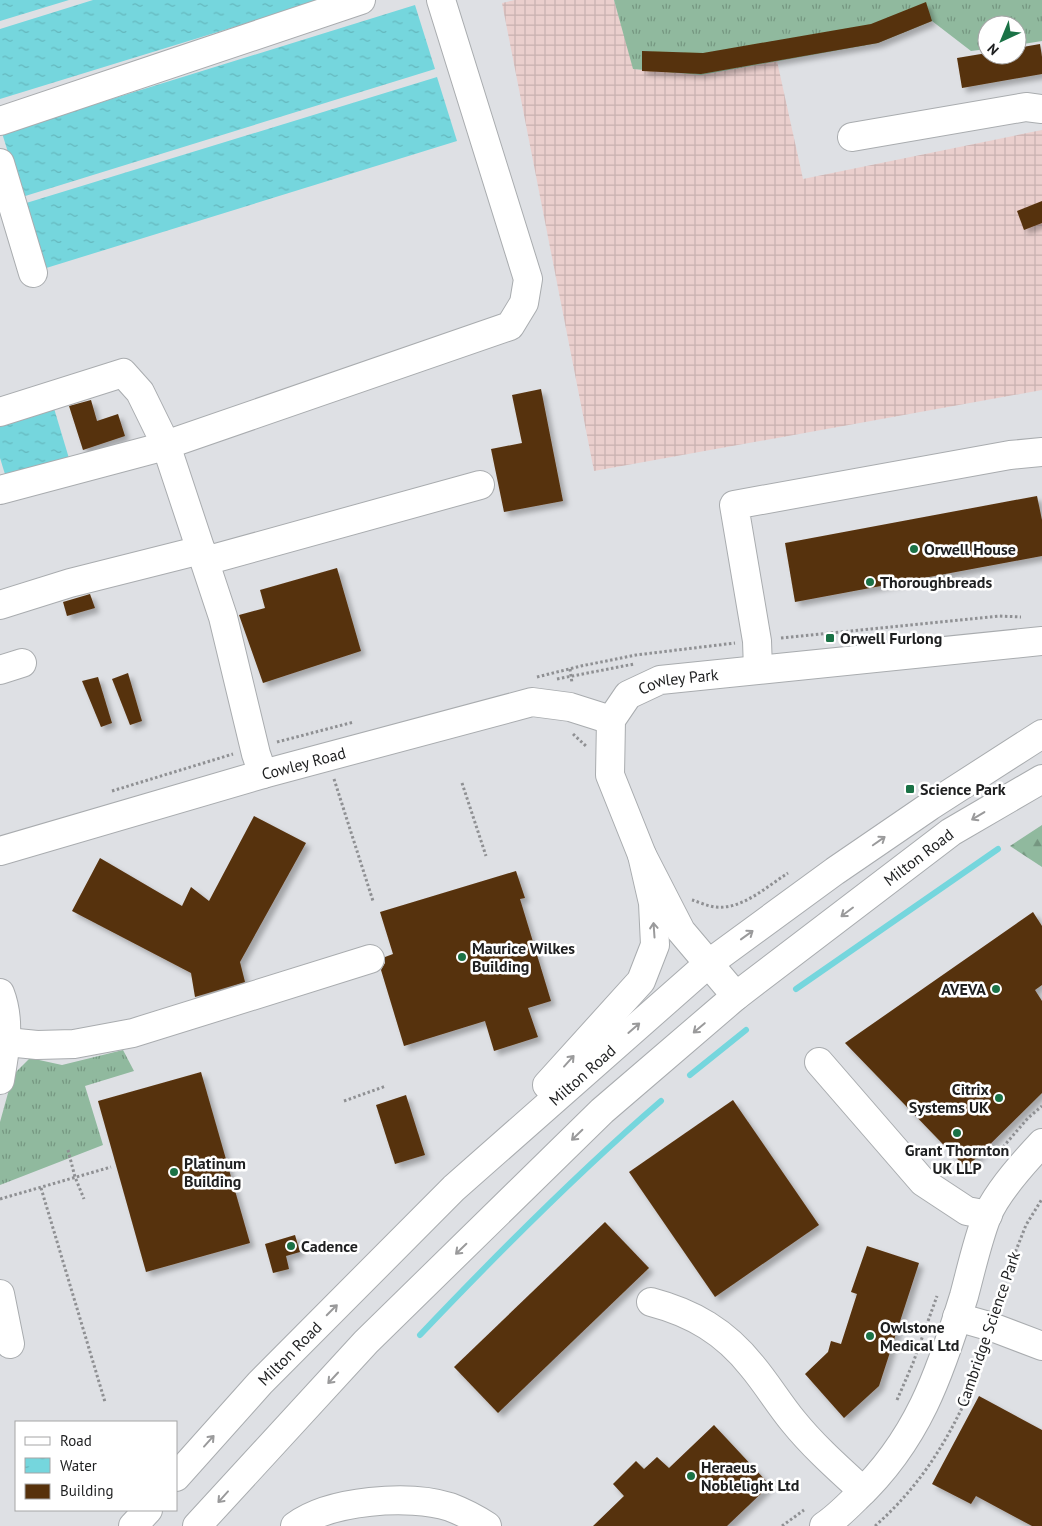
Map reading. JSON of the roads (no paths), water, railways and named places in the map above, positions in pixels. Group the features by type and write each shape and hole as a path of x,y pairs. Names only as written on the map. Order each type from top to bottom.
{"main road":[{"path":"0,121 361,0"},
{"path":"0,490 166,445 510,326 524,302 528,279 441,0"},
{"path":"852,137 1026,107 1042,109"},
{"path":"0,163 33,273"},
{"path":"0,412 123,373 140,392 166,445 223,617 256,754 263,774"},
{"path":"758,669 757,640 734,505 1010,455 1042,452"},
{"path":"0,605 79,581 203,556 480,485"},
{"name":"Cowley Park","path":"611,720 628,695 660,680 1042,641"},
{"name":"Cowley Road","path":"0,852 263,774 532,702 570,707 611,720"},
{"path":"611,720 610,775 642,855 681,931 736,996"},
{"name":"Milton Road","path":"178,1475 260,1383 454,1188 708,964 836,871 930,806 1042,734"},
{"path":"930,806 1010,769 1042,751"},
{"name":"Milton Road","path":"197,1526 380,1328 602,1111 736,996 951,832 1042,779"},
{"path":"454,1188 641,982 655,945 653,903 642,855"},
{"path":"7,1042 37,1045 74,1044 133,1033 370,959"},
{"path":"0,993 3,1002 7,1042 0,1080"},
{"path":"819,1062 882,1148 923,1182 968,1211 988,1215"},
{"name":"Cambridge Science Park","path":"824,1526 863,1491 886,1466 910,1434 938,1375 988,1215 1008,1184 1042,1143"},
{"path":"0,1294 10,1344"},
{"path":"651,1302 675,1308 695,1317 723,1337 752,1365 793,1421 813,1444 863,1491"},
{"path":"957,1317 992,1327 1042,1346"},
{"path":"294,1526 316,1514 349,1505 373,1502 422,1501 448,1507 470,1515 487,1526"},
{"path":"133,1526 147,1511"}],"water":[{"path":"0,0 69,0 0,21"},
{"path":"93,0 322,0 0,99 0,29"},
{"path":"415,5 435,69 22,197 2,133"},
{"path":"437,77 457,141 43,269 23,204"},
{"path":"53,405 71,465 8,484 0,458 0,421"}],"waterway":[{"path":"796,989 998,849"},
{"path":"690,1075 746,1030"},
{"path":"420,1335 538,1215 598,1157 661,1101"}],"place":[{"name":"Orwell House","path":"914,549"},
{"name":"Thoroughbreads","path":"870,582"},
{"name":"Orwell Furlong","path":"830,638"},
{"name":"Science Park","path":"910,789"},
{"name":"Maurice Wilkes Building","path":"462,957"},
{"name":"AVEVA","path":"996,989"},
{"name":"Citrix Systems UK","path":"999,1098"},
{"name":"Grant Thornton UK LLP","path":"957,1133"},
{"name":"Platinum Building","path":"174,1172"},
{"name":"Cadence","path":"291,1246"},
{"name":"Owlstone Medical Ltd","path":"870,1336"},
{"name":"Heraeus Noblelight Ltd","path":"691,1476"}]}
